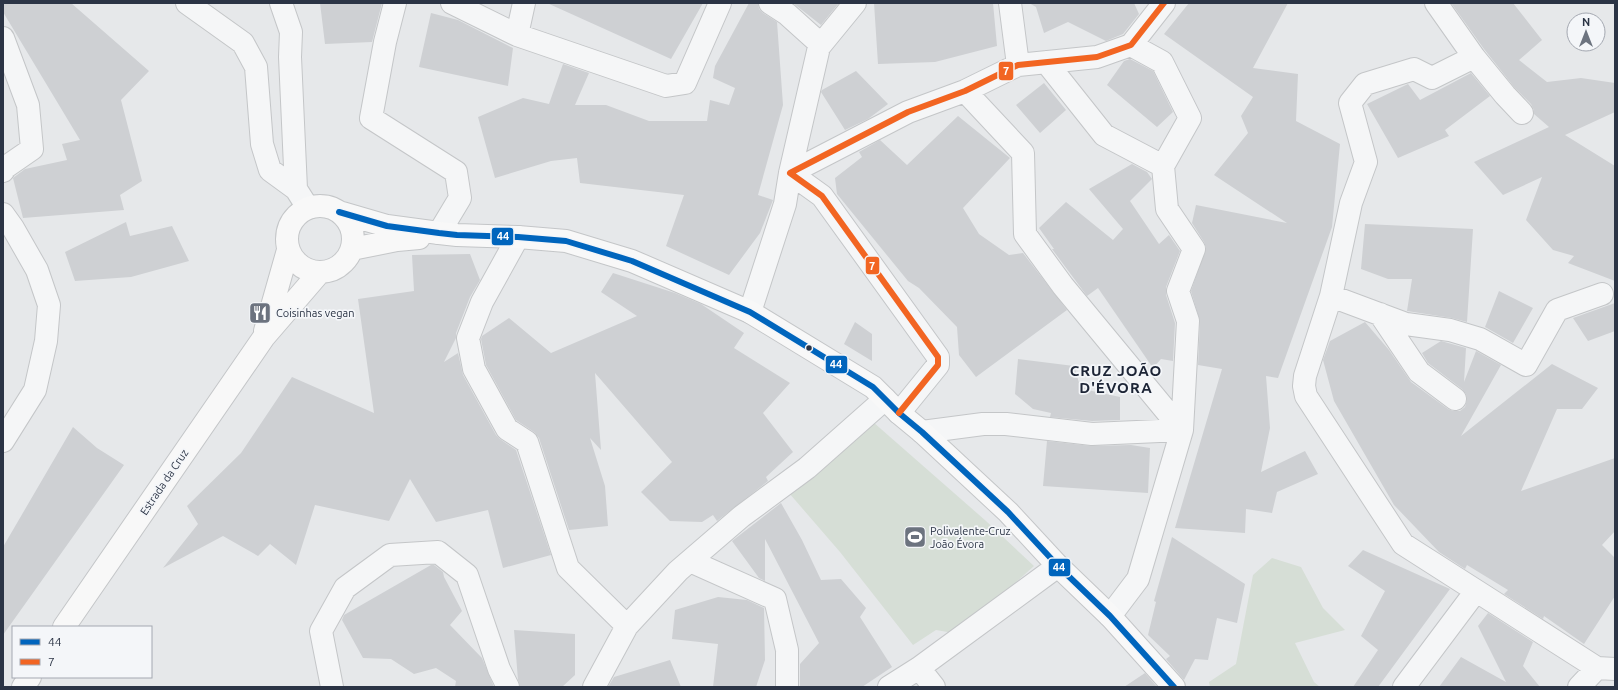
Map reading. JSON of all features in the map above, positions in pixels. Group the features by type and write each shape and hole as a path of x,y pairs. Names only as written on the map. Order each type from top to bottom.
{"street":[{"path":"187,3 243,43 256,66 262,144 270,170 296,188 308,208"},
{"path":"281,3 291,32 290,57 296,188"},
{"path":"395,3 385,42 371,118 456,172 460,198 448,234"},
{"path":"452,3 517,35 666,86 685,83 720,3"},
{"path":"517,35 524,3"},
{"path":"770,3 787,14 817,41 819,47"},
{"path":"750,312 785,204 790,173 819,47 855,3"},
{"path":"1010,3 1018,65"},
{"path":"1436,3 1474,57 1522,113"},
{"path":"790,173 908,112 964,91 1018,65 1097,57 1131,45 1161,4"},
{"path":"3,38 28,105 32,149 6,167 3,171"},
{"path":"1110,616 1138,579 1182,430 1188,321 1178,291 1194,249 1167,209 1163,166 1190,118 1162,62 1131,45"},
{"path":"1474,57 1432,78 1414,69 1365,84 1350,103 1366,162 1351,203 1331,296 1305,376 1304,386 1306,396 1403,544 1476,591 1606,668 1579,687"},
{"path":"1046,62 1104,135 1163,166"},
{"path":"964,91 1023,153 1025,234 1063,286 1182,430"},
{"path":"594,687 627,626 678,571 742,516 892,406 938,365 938,357 822,196 790,173"},
{"path":"339,212 347,220 352,229 352,249 347,259 340,266 330,271 310,271 300,266 293,259 288,250 286,239 290,225 300,213 308,208 319,206 387,226 448,234 566,241 632,260 750,312 873,387 1008,512 1058,566 1110,616 1174,687"},
{"path":"3,214 13,228 37,270 49,304 46,341 35,390 3,441"},
{"path":"352,249 397,240 448,234"},
{"path":"518,237 482,302 468,338 474,369 507,429 527,442 568,568 627,626"},
{"name":"Estrada da Cruz","path":"264,337 288,250"},
{"name":"Estrada da Cruz","path":"65,626 264,337 320,272"},
{"path":"1331,296 1406,324 1450,330 1480,339 1526,365 1557,310 1602,294"},
{"path":"1380,314 1419,372 1455,400"},
{"path":"922,432 983,424 1006,424 1092,434 1182,430"},
{"path":"332,687 321,631 345,588 390,555 438,552 467,575 499,669 508,687"},
{"path":"690,561 775,599 787,650 787,687"},
{"path":"889,687 920,668 1058,566"},
{"path":"1404,687 1476,591"},
{"path":"920,668 934,687"},
{"path":"23,687 29,678"}],"shaded area":[{"name":"Polivalente-Cruz João Évora","path":"873,422 986,521 1034,566 959,634 936,630 913,645 840,552 789,493"},
{"path":"1272,558 1301,567 1323,608 1345,630 1295,643 1314,682 1320,687 1210,687 1209,682 1236,664 1253,575"}],"building":[{"path":"3,3 71,3 149,71 121,100 142,181 120,195 124,210 23,218 13,178 25,169 67,160 62,144 80,140 3,12"},
{"path":"320,3 382,3 372,42 325,44"},
{"path":"547,3 703,3 671,59"},
{"path":"749,3 758,3 759,9 763,13 777,22 783,105 758,195 773,200 760,233 729,275 666,246 684,195 580,183 577,158 551,161 495,178 478,117 523,98 549,104 563,64 589,73 575,105 606,105 649,121 707,121 710,100 729,105 735,88 713,78 715,66"},
{"path":"793,3 839,3 821,25"},
{"path":"874,3 993,3 997,46 935,62 878,64"},
{"path":"1029,3 1134,3 1139,14 1123,34 1106,41 1068,22 1044,33 1036,7"},
{"path":"1189,3 1288,3 1253,68 1298,74 1296,121 1340,144 1332,227 1278,378 1266,376 1270,428 1261,472 1305,451 1318,474 1277,492 1272,513 1246,509 1245,533 1175,528 1222,369 1198,365 1200,321 1191,291 1206,248 1192,223 1196,205 1287,223 1214,175 1248,133 1241,116 1253,97 1164,34"},
{"path":"1451,3 1513,3 1542,40 1519,60 1547,82 1581,78 1615,83 1615,112 1565,135 1615,166 1615,281 1568,263 1574,256 1553,250 1526,220 1542,177 1503,195 1474,162 1549,127 1534,114 1531,104 1514,87"},
{"path":"431,13 458,20 513,48 508,86 419,67"},
{"path":"1130,59 1153,71 1173,112 1157,127 1107,85 1124,61"},
{"path":"856,71 888,104 868,119 845,130 821,92 822,90"},
{"path":"1471,73 1490,96 1445,130 1449,136 1398,158 1367,104 1408,84 1420,100"},
{"path":"1044,83 1066,110 1040,133 1016,105"},
{"path":"958,116 1010,158 963,208 979,234 1009,255 1023,253 1067,310 976,377 959,355 957,327 919,288 908,281 837,194 835,178 862,157 859,152 880,140 907,165"},
{"path":"1132,164 1147,172 1152,179 1130,201 1159,244 1169,235 1180,251 1166,287 1166,295 1175,323 1173,361 1161,359 1153,368 1098,288 1087,296 1052,249 1054,249 1039,228 1066,202 1113,240 1123,229 1089,189"},
{"path":"126,222 130,236 172,226 189,261 131,277 75,281 65,252"},
{"path":"1365,224 1473,229 1467,322 1452,318 1407,311 1412,279 1388,279 1361,269"},
{"path":"470,254 480,280 470,297 456,333 456,338 444,362 458,353 463,375 496,435 516,450 551,555 503,568 488,510 436,522 410,479 389,521 315,505 296,565 270,544 258,556 223,536 163,568 198,524 187,506 241,453 292,377 374,413 358,299 414,291 412,255"},
{"path":"613,273 675,293 701,304 744,333 734,348 790,383 763,413 793,452 766,477 768,481 717,521 713,515 702,522 670,521 641,492 672,462 595,373 601,450 590,438 605,486 608,526 569,530 539,438 534,432 516,420 486,365 481,339 482,336 509,318 551,353 637,316 601,292"},
{"path":"1499,291 1533,308 1513,343 1485,327"},
{"path":"1615,303 1615,331 1588,341 1573,318"},
{"path":"855,322 872,334 872,361 844,344"},
{"path":"1365,322 1389,350 1411,382 1453,411 1460,411 1465,407 1467,400 1466,394 1462,389 1428,363 1422,353 1441,341 1466,348 1464,382 1476,351 1501,365 1461,436 1552,364 1598,388 1582,409 1557,409 1521,491 1615,458 1615,531 1602,545 1615,558 1615,596 1584,644 1544,616 1543,619 1504,594 1508,590 1467,565 1465,569 1439,552 1394,505 1334,401 1323,360 1330,341"},
{"path":"1018,359 1074,366 1080,386 1092,391 1120,397 1120,420 1092,421 1050,417 1051,413 1033,409 1015,394"},
{"path":"73,427 97,448 124,465 3,635 3,547"},
{"path":"1047,441 1091,446 1131,445 1150,448 1148,493 1043,486"},
{"path":"781,503 802,540 821,580 841,579 866,608 860,617 892,667 862,687 800,687 800,664 819,643 765,539 765,581 759,578 732,541"},
{"path":"1172,537 1245,584 1237,623 1217,618 1208,660 1195,659 1184,680 1166,659 1170,656 1148,635 1156,602 1154,601"},
{"path":"1363,550 1450,589 1378,687 1353,687 1378,650 1361,636 1385,591 1348,566"},
{"path":"431,565 434,565 443,572 444,577 462,611 450,625 482,658 494,687 455,687 456,681 436,668 414,674 391,659 363,658 342,620 344,615"},
{"path":"718,597 747,600 764,608 765,660 756,687 713,687 718,644 672,639 675,610"},
{"path":"1488,613 1533,642 1523,666 1540,687 1439,687 1461,657 1506,682 1478,626"},
{"path":"514,630 575,634 575,675 562,687 520,687 518,680"},
{"path":"670,660 681,687 608,687 614,677"},
{"path":"1145,673 1157,687 1124,687"}],"transit line":[{"name":"7","path":"899,413 938,365 938,357 822,196 790,173 908,112 965,91 1018,65 1097,57 1131,45 1164,3"},
{"name":"44","path":"339,212 387,226 439,233 566,241 632,261 750,312 873,387 899,413 922,432 1008,512 1058,566 1110,616 1174,687"}],"place":[{"name":"Coisinhas vegan","path":"260,313"},
{"name":"Polivalente-Cruz João Évora","path":"915,537"}],"district":[{"name":"CRUZ JOÃO D'ÉVORA","path":"1116,380"}]}
